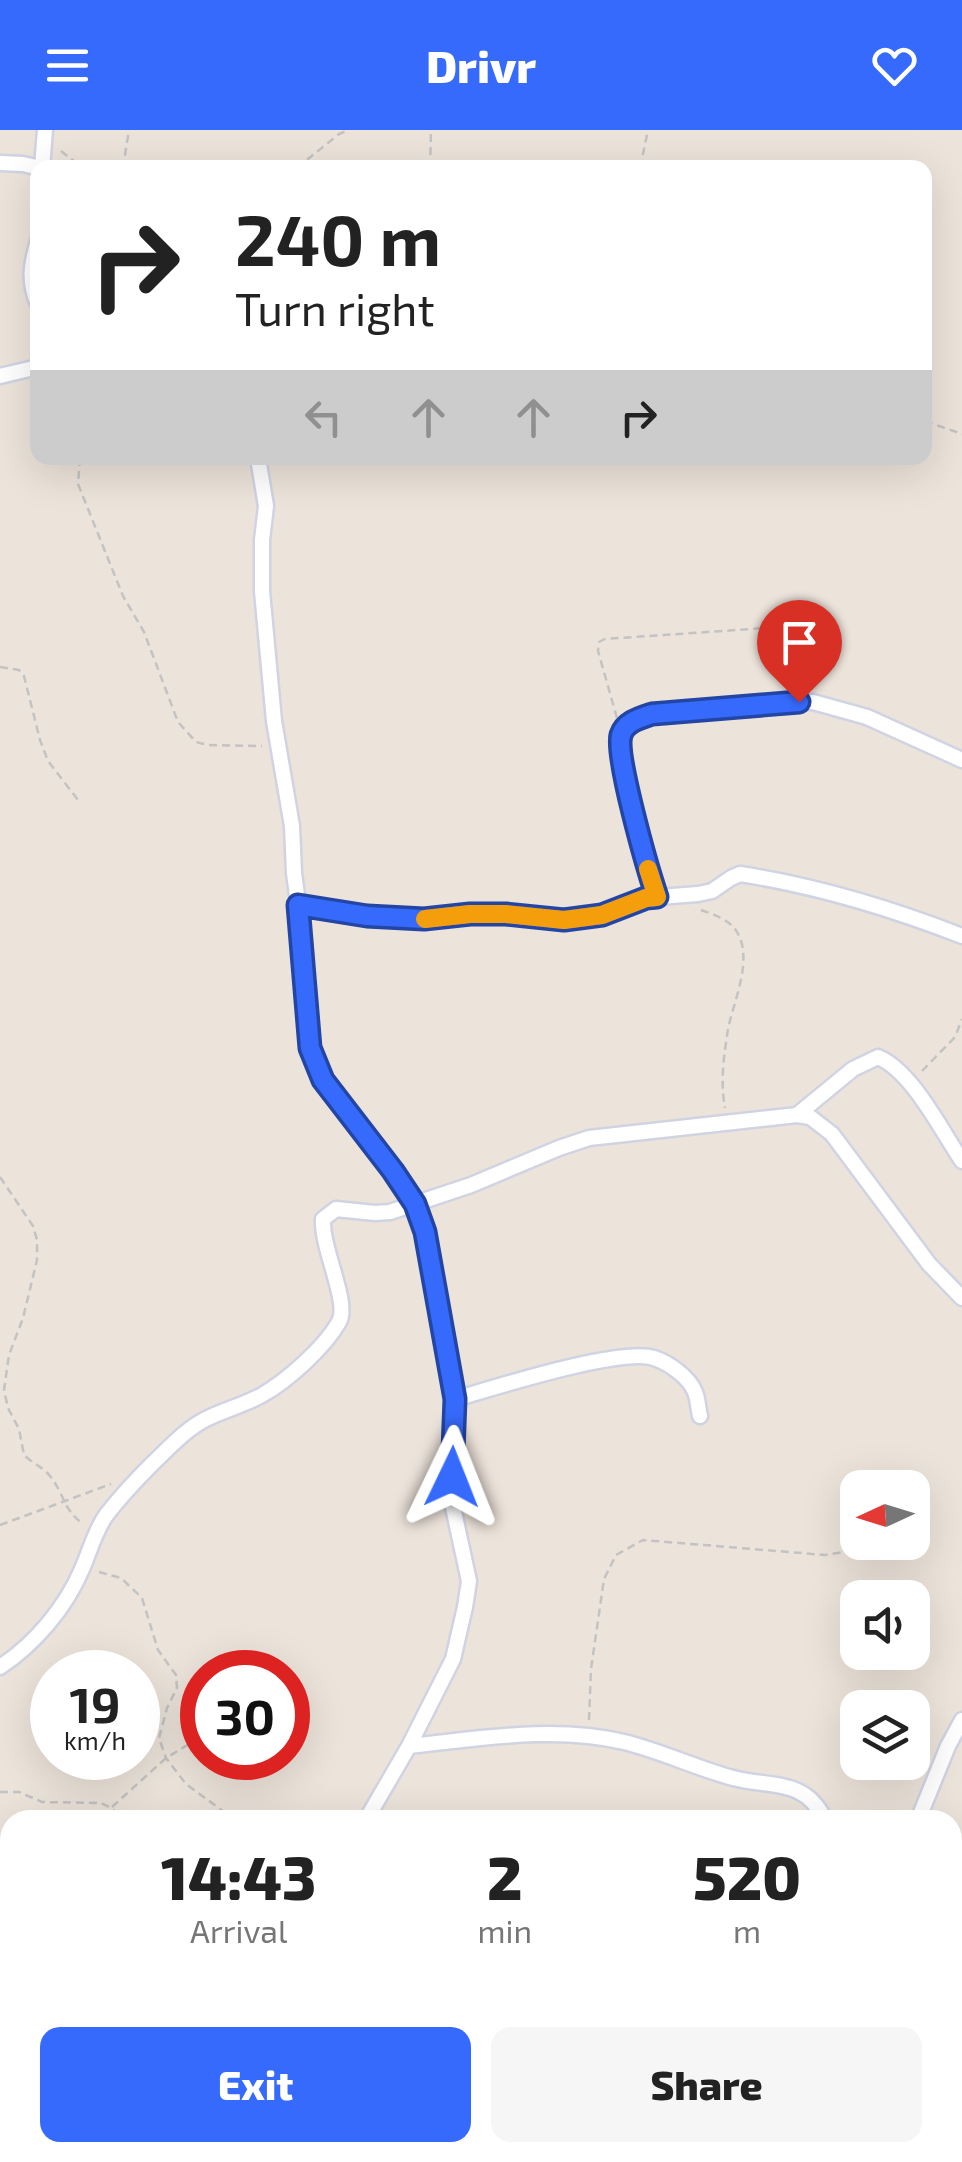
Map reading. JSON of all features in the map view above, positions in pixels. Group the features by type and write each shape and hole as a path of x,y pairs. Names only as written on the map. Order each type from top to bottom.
{"street":[{"path":"42,160 44,130"},
{"path":"0,164 30,166"},
{"path":"0,376 30,370"},
{"path":"259,465 266,506 262,590 292,826 310,1048 323,1080 415,1204 432,1266 455,1399 451,1498 469,1581 466,1607 453,1658 372,1810"},
{"path":"657,897 620,748 621,734 636,719 652,714 814,702 867,716 962,760"},
{"path":"298,905 367,916 424,919 506,914 564,920 602,915 646,898 712,891 740,874 842,896 962,936"},
{"path":"798,1115 853,1069 878,1057 909,1080 962,1161"},
{"path":"0,1667 14,1658 66,1602 106,1515 149,1467 205,1420 260,1397 283,1382 340,1321 343,1310 322,1228 323,1219 336,1209 390,1212 472,1185 589,1138 798,1115 810,1117 832,1134 907,1236 962,1298"},
{"path":"455,1399 592,1363 625,1356 651,1356 674,1367 694,1390 700,1416"},
{"path":"922,1810 962,1720"},
{"path":"409,1746 490,1737 588,1736 623,1742 732,1778 788,1787 803,1792 819,1810"}],"path":[{"path":"124,160 129,130"},
{"path":"307,160 350,130"},
{"path":"430,160 431,130"},
{"path":"642,160 648,130"},
{"path":"60,150 72,160"},
{"path":"932,423 962,434"},
{"path":"79,465 78,484 123,596 144,632 178,722 196,742 208,745 279,747"},
{"path":"621,734 598,651 599,642 605,638 766,628 776,634 788,660 799,702"},
{"path":"0,666 19,670 24,676 48,760 78,800"},
{"path":"673,895 723,919 733,926 740,939 743,959 723,1065 728,1124"},
{"path":"909,1080 942,1053 955,1038 962,1019"},
{"path":"0,1177 38,1240 23,1318 9,1356 4,1390 8,1408 19,1430 24,1455 44,1469 57,1486 68,1512 96,1534"},
{"path":"0,1526 112,1483"},
{"path":"588,1736 591,1669 601,1597 604,1579 616,1554 644,1540 825,1555 840,1553"},
{"path":"83,1566 120,1578 142,1598 158,1650 176,1674 177,1688 159,1738 166,1758 186,1784 218,1810"},
{"path":"111,1808 180,1749"},
{"path":"0,1792 19,1792 42,1802 102,1803 113,1810"}],"slow traffic":[{"path":"425,919 506,914 564,920 602,915 657,897 648,869"}],"route":[{"path":"452,1477 455,1399 425,1232 415,1204 323,1080 310,1048 298,905 367,916 424,919 506,914 564,920 602,915 657,897 627,782 621,734 636,719 652,714 799,702"}]}
